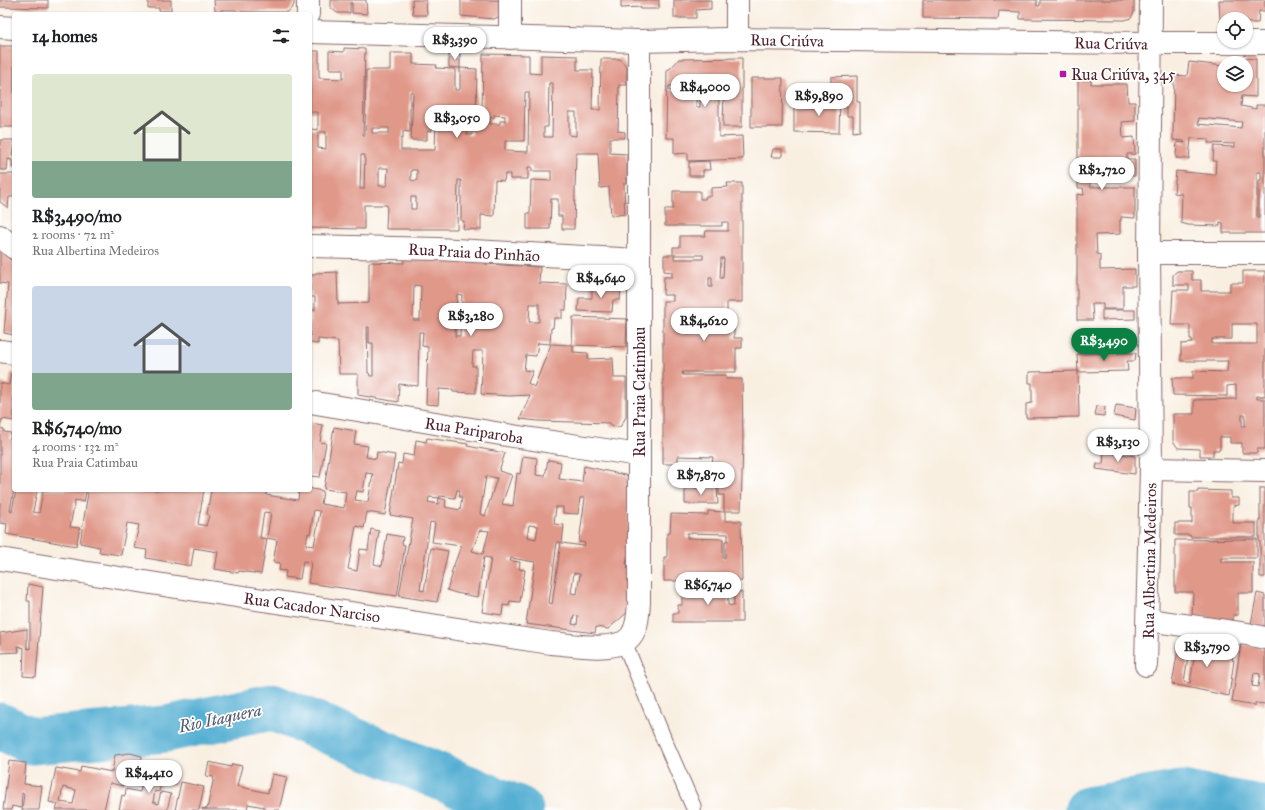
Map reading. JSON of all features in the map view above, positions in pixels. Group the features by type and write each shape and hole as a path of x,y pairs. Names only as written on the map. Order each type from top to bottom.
{"street":[{"path":"308,0 308,12"},
{"path":"510,0 510,38"},
{"path":"737,0 737,39"},
{"name":"Rua Albertina Medeiros","path":"1146,665 1150,469 1149,253 1151,0"},
{"path":"0,27 12,28"},
{"name":"Rua Criúva","path":"312,32 639,41 737,39 1265,43"},
{"name":"Rua Praia Catimbau","path":"624,642 631,636 635,627 639,603 639,41"},
{"name":"Rua Praia do Pinhão","path":"312,246 436,249 638,260"},
{"path":"1149,253 1265,253"},
{"path":"0,351 12,353"},
{"name":"Rua Pariparoba","path":"312,402 519,437 639,455"},
{"path":"1150,469 1265,470"},
{"name":"Rua Cacador Narciso","path":"0,559 551,643 604,646 624,642"},
{"path":"1148,620 1247,634 1265,638"}],"lane":[{"path":"624,642 693,806"}],"building":[{"path":"0,0 48,0 48,8 0,7"},
{"path":"148,0 171,0 171,11 159,11 159,8 148,8"},
{"path":"214,0 294,0 294,5 288,12 236,12 236,10 221,10 221,12 215,11"},
{"path":"331,0 366,0 367,14 352,13 352,3 350,3 350,13 337,13 331,8"},
{"path":"412,0 426,0 427,15 413,15"},
{"path":"461,0 505,0 500,16 494,19 461,16"},
{"path":"621,0 659,0 659,9 640,9 641,7 621,8"},
{"path":"674,0 711,0 711,9 696,10 696,18 674,18"},
{"path":"923,0 1037,0 1037,6 1040,6 1040,0 1134,0 1134,12 1131,18 1125,20 1020,19 1020,12 999,11 998,19 923,18"},
{"path":"1219,0 1265,0 1265,11 1259,11 1258,23 1253,23 1253,12 1220,12"},
{"path":"0,46 12,46 12,127 0,127"},
{"path":"344,48 365,49 363,135 365,135 366,70 390,70 390,53 413,53 413,64 437,65 436,68 455,69 455,90 460,90 460,68 477,69 476,111 482,111 483,54 529,55 529,73 541,74 541,55 577,56 577,70 593,70 592,110 600,110 601,59 620,59 627,67 627,85 619,85 618,131 625,132 625,138 610,138 610,153 627,154 627,183 624,183 625,214 611,216 609,187 600,188 598,153 576,153 574,229 562,229 562,216 558,216 558,199 551,199 550,229 527,229 527,213 530,213 531,180 551,181 551,171 532,171 532,167 528,167 528,179 510,179 510,174 505,174 504,181 495,180 494,216 481,215 481,230 463,229 464,221 461,221 461,180 458,180 457,229 386,229 387,205 364,205 364,229 312,228 312,129 318,130 318,112 312,112 312,51 319,51 319,78 343,79 343,69 329,69 329,51 344,52","holes":["549,83 553,83 552,137 544,137 544,127 548,127","410,92 413,92 411,140 427,140 427,131 432,131 432,121 436,121 435,150 401,150 401,138 403,138 403,131 410,132","525,92 529,92 528,152 505,151 505,141 524,141","455,108 459,108 459,130 454,130","569,112 576,112 576,136 569,135","494,115 505,116 505,121 500,121 500,124 490,124 490,117 494,118","372,128 389,128 389,133 372,133","467,131 472,131 472,135 467,135","318,132 326,132 326,149 318,148","361,155 365,155 364,189 360,189","379,168 388,168 387,186 379,186","411,170 417,170 417,181 411,180","411,197 416,197 416,209 411,209"]},
{"path":"449,54 460,54 460,68 449,67"},
{"path":"742,58 742,127 723,127 724,86 719,86 719,137 742,136 743,159 688,161 688,153 674,154 674,138 666,138 667,70 671,68 679,59","holes":["669,86 674,86 674,91 669,90","696,88 700,88 700,107 696,107"]},
{"path":"1253,59 1256,59 1256,97 1242,96 1241,106 1256,109 1256,105 1265,105 1265,233 1223,233 1223,223 1220,222 1220,226 1188,225 1181,223 1182,194 1174,193 1176,171 1215,175 1216,161 1213,161 1214,146 1235,147 1235,144 1208,143 1208,139 1191,138 1189,159 1176,158 1177,142 1185,143 1184,141 1173,140 1174,75 1187,76 1189,62 1217,65 1217,92 1253,92","holes":["1199,118 1242,122 1241,128 1198,124","1257,172 1261,172 1261,180 1259,180 1259,218 1257,218"]},
{"path":"857,76 857,102 860,102 860,131 853,132 853,116 847,116 847,105 844,105 844,94 831,94 831,77"},
{"path":"751,78 783,78 782,127 751,127"},
{"path":"1078,80 1091,80 1091,84 1127,84 1128,102 1135,102 1135,121 1122,122 1123,138 1134,137 1135,154 1127,154 1127,159 1135,159 1135,176 1090,176 1090,187 1135,187 1135,218 1121,217 1120,234 1096,235 1097,254 1100,255 1100,270 1135,269 1135,286 1123,286 1123,309 1103,309 1103,304 1092,304 1093,320 1077,320 1077,194 1084,195 1083,188 1078,188"},
{"path":"822,95 840,96 839,133 794,132 794,107 822,108"},
{"path":"0,140 12,140 12,160 8,159 7,170 0,170"},
{"path":"773,149 782,149 782,157 771,157"},
{"path":"709,161 710,170 703,170 703,176 689,176 689,162"},
{"path":"0,174 12,174 12,197 9,197 8,208 0,202"},
{"path":"727,183 742,183 742,302 727,302 727,325 734,325 734,338 742,338 742,348 736,348 736,372 682,372 683,375 726,375 726,379 742,379 743,441 741,511 724,511 724,495 719,495 719,488 724,488 724,478 703,477 703,484 676,483 677,464 663,464 663,301 673,301 673,295 663,295 664,277 672,277 672,272 664,271 664,255 673,255 673,247 680,247 680,236 705,236 706,231 728,231 728,222 722,222 722,226 665,226 665,209 673,209 673,191 700,191 700,199 705,199 706,196 711,196 711,188 728,187","holes":["674,255 703,255 703,259 674,259","721,258 724,258 723,278 720,278","709,278 712,278 712,287 709,287","678,456 713,457 712,465 678,464"]},
{"path":"0,249 12,262 12,335 4,333 8,284 0,283"},
{"path":"404,259 458,260 486,262 485,264 540,267 539,283 567,284 566,310 562,310 562,318 554,318 553,328 551,328 550,344 538,343 536,356 526,355 524,370 533,371 528,383 534,387 551,344 572,345 573,317 627,319 626,347 573,345 573,352 588,353 588,359 613,358 614,378 626,378 626,417 620,427 610,426 610,423 520,419 530,395 510,396 481,394 483,351 473,351 472,366 476,366 476,393 453,392 453,390 439,389 438,405 426,404 428,347 422,346 423,332 419,332 418,386 399,384 398,402 358,395 358,374 339,374 338,341 318,339 318,344 312,343 312,310 315,310 315,297 312,297 312,275 315,275 315,273 337,272 338,304 369,303 369,262 404,263","holes":["414,285 421,286 420,320 413,320","457,294 462,295 460,336 455,336","530,304 539,304 539,322 529,322","367,327 369,327 369,343 373,343 373,376 370,376 368,373"]},
{"path":"1177,271 1192,271 1192,280 1201,280 1201,291 1230,291 1230,283 1243,283 1243,271 1265,271 1265,396 1257,396 1257,399 1265,399 1265,449 1257,449 1257,453 1242,453 1242,443 1230,443 1230,437 1220,437 1220,450 1213,450 1213,456 1200,456 1200,449 1178,448 1173,441 1173,414 1194,414 1194,400 1236,399 1236,385 1227,386 1227,396 1173,395 1172,378 1193,378 1193,371 1227,372 1228,361 1181,361 1181,344 1192,343 1192,339 1190,339 1190,325 1171,325 1173,290 1189,290 1189,285 1173,285 1173,275","holes":["1232,324 1257,324 1257,344 1212,344 1212,339 1232,339","1242,415 1245,415 1245,426 1242,426"]},
{"path":"592,285 621,286 620,300 613,300 612,312 578,311 579,298 592,298"},
{"path":"1102,310 1135,310 1135,319 1102,320"},
{"path":"1136,353 1135,361 1127,361 1128,371 1078,372 1077,354"},
{"path":"1078,371 1079,417 1026,418 1026,404 1032,403 1032,383 1029,383 1029,372"},
{"path":"12,373 12,421 2,419 0,427 0,383 9,385"},
{"path":"1116,405 1136,408 1135,420 1114,416"},
{"path":"1097,406 1105,407 1104,416 1095,415"},
{"path":"312,423 323,425 320,442 326,443 320,477 312,476"},
{"path":"334,427 356,431 354,444 368,446 366,457 376,459 377,452 395,455 385,515 367,512 364,528 356,526 348,569 357,571 360,549 368,550 371,529 379,531 374,564 382,566 387,534 403,537 402,544 405,545 397,596 308,583 311,562 303,561 300,579 285,577 286,571 279,570 280,563 273,562 277,540 267,538 271,513 264,512 260,538 267,539 261,574 239,571 238,573 215,569 218,552 194,548 191,566 146,558 147,550 134,548 139,525 127,523 121,555 99,552 100,547 80,543 88,493 86,492 204,492 198,524 206,526 209,515 207,514 211,492 267,492 266,495 298,500 299,492 312,492 312,489 323,491 321,504 344,508 346,492 324,489","holes":["366,473 373,474 368,502 355,500 357,491 363,492","314,510 320,511 314,546 306,545 308,533 310,534"]},
{"path":"0,428 4,429 4,432 11,433 10,439 12,439 12,492 13,492 10,511 12,512 16,492 37,492 33,512 39,513 43,492 86,492 84,502 75,500 70,527 80,528 76,546 6,534 7,524 0,523"},
{"path":"427,438 468,444 467,446 505,453 499,471 512,475 502,504 513,506 517,473 520,474 523,456 537,458 536,475 545,476 548,460 561,462 559,479 582,482 584,466 629,476 628,552 626,564 630,564 627,583 631,583 629,611 608,629 596,627 595,633 526,624 535,562 511,558 510,561 520,562 519,569 525,570 520,602 510,601 509,606 503,605 502,615 482,612 491,558 484,557 478,597 447,590 453,573 451,573 461,546 432,542 435,523 430,522 420,590 424,591 431,548 448,551 437,602 399,596 413,519 390,515 398,463 402,464 403,454 414,456 416,440 426,442","holes":["486,476 497,478 485,516 480,514","457,490 460,490 459,497 462,497 460,510 445,507 446,500 439,498 440,496 455,498","429,497 439,498 438,504 428,502","580,498 585,498 579,542 585,543 584,546 562,543 564,525 554,524 556,507 563,507 563,513 578,514","529,525 538,526 536,539 527,537","480,530 489,531 483,554 472,551","557,542 561,542 552,604 549,603","574,573 580,574 577,594 571,593","574,615 578,616 577,625 572,624"]},
{"path":"1104,452 1135,456 1135,474 1096,469 1097,464 1103,464"},
{"path":"685,488 717,488 718,504 685,504"},
{"path":"1260,488 1265,488 1265,577 1260,577"},
{"path":"1198,490 1231,491 1231,498 1239,498 1239,505 1233,506 1233,523 1256,523 1256,537 1190,537 1190,535 1175,535 1175,523 1192,523 1190,492 1198,492"},
{"path":"708,511 725,512 725,521 741,521 742,581 726,582 726,577 680,577 680,581 664,581 664,557 667,557 667,533 670,533 671,514 708,515","holes":["687,533 728,534 728,541 725,541 725,558 723,558 723,539 687,538"]},
{"path":"1257,539 1257,558 1221,558 1221,562 1253,562 1253,593 1238,593 1238,615 1233,615 1233,622 1209,620 1209,617 1192,617 1193,592 1175,592 1175,540"},
{"path":"682,581 694,581 694,589 728,590 728,605 734,606 734,592 742,592 742,622 673,622 673,613 678,613 678,605 682,605"},
{"path":"28,584 43,587 36,677 23,676 24,648 18,646 19,652 0,653 0,633 27,629 27,648 30,649 30,601 27,601"},
{"path":"1257,593 1265,595 1265,626 1251,624"},
{"path":"1205,638 1231,642 1228,655 1233,656 1232,660 1234,660 1229,696 1172,684 1179,644 1190,645 1184,682 1190,683 1195,653 1202,654"},
{"path":"1241,644 1265,648 1265,704 1255,703 1255,706 1232,702","holes":["1254,673 1260,674 1258,687 1252,686"]},
{"path":"130,753 142,756 141,763 127,761 123,786 110,783 104,810 56,810 58,804 49,802 56,768 80,772 81,766 112,772 115,755","holes":["63,787 76,790 73,804 60,802"]},
{"path":"9,761 26,763 24,784 42,786 39,810 22,810 24,794 22,793 21,808 12,806 11,810 3,810"},
{"path":"209,762 231,767 232,764 242,766 237,786 268,793 272,774 287,777 279,810 264,810 264,807 248,804 247,810 202,810 202,808 207,809 214,777 206,776"},
{"path":"159,770 177,774 175,785 161,782 159,792 155,791 153,802 158,804 161,792 171,794 167,810 119,810 122,795 125,796 126,789 140,792 144,774 157,777"},
{"path":"181,782 204,787 199,810 175,810"}],"waterway":[{"name":"Rio Itaquera","path":"0,726 32,741 166,729 272,707 520,810"},
{"name":"Rio Itaquera","path":"1088,810 1181,794 1265,809"}],"place":[{"name":"Rua Criúva, 345","path":"1063,74"}]}
